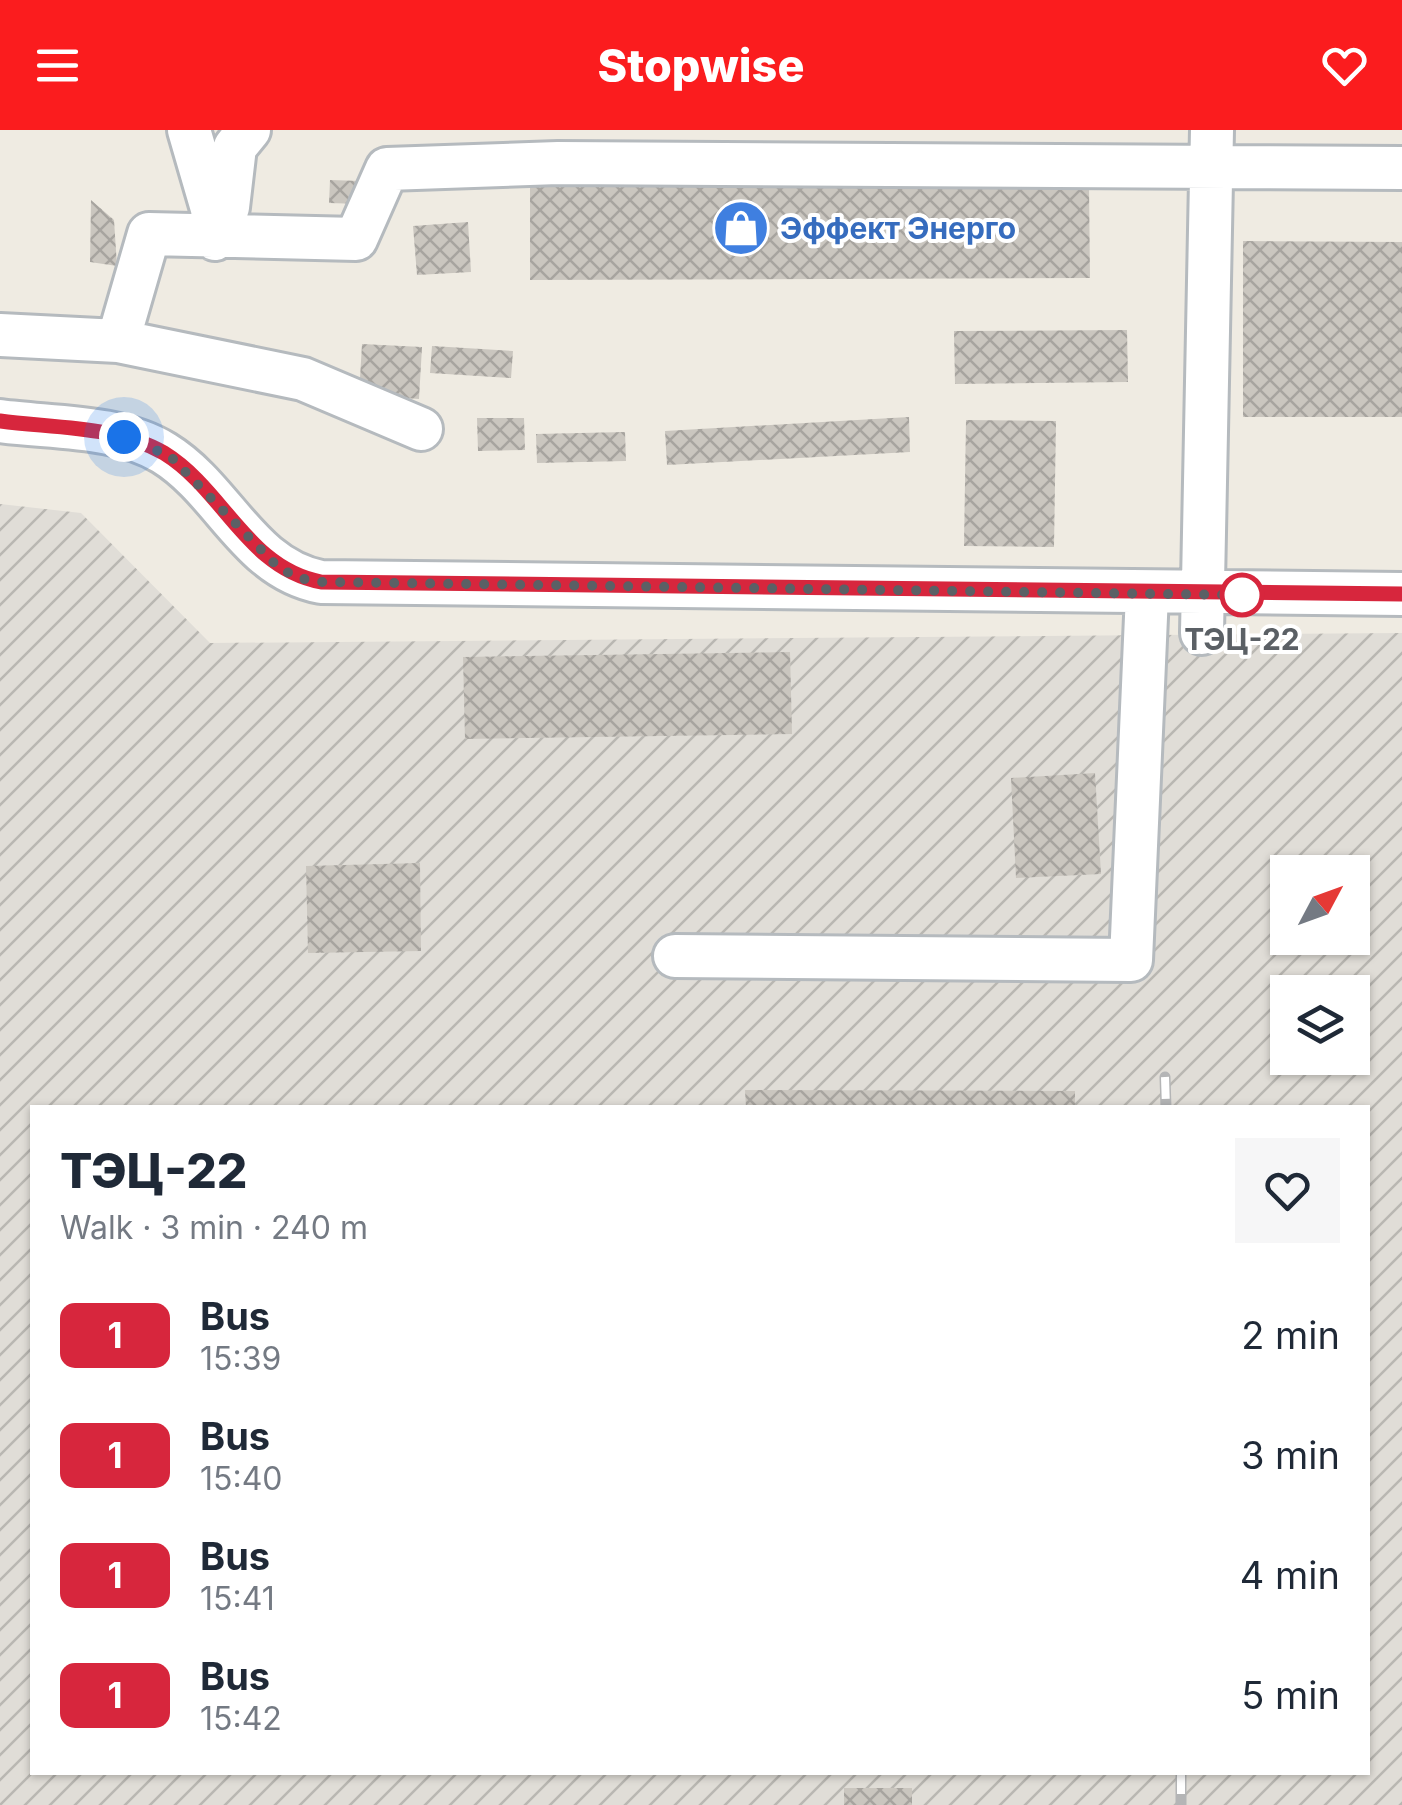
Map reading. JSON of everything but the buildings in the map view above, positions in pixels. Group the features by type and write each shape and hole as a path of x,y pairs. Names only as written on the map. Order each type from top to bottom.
{"street":[{"path":"190,130 212,208 214,239"},
{"path":"214,239 228,208 235,148 249,130"},
{"path":"1204,614 1211,148"},
{"path":"118,342 149,234 214,239 356,238 387,169 1211,148 1402,168"},
{"path":"0,335 118,342 303,379 420,429"},
{"path":"0,421 124,437 150,445 188,473 278,567 298,578 321,582 1147,594 1204,614 1402,594"},
{"path":"676,956 1132,960 1147,594"}],"shaded area":[{"path":"0,504 81,513 210,643 1402,633 1402,1805 0,1805"}],"railway":[{"path":"1165,1077 1166,1105"},
{"path":"1181,1775 1181,1805"}],"bus line":[{"name":"1","path":"0,421 124,437 150,445 170,456 188,473 278,567 298,578 321,582 703,584 1206,595 1402,594"}],"place":[{"name":"Эффект Энерго","path":"741,228"},
{"name":"ТЭЦ-22","path":"1242,595"}],"route":[{"path":"124,437 170,456 278,567 298,578 321,582 703,584 1245,594 1242,595"}]}
